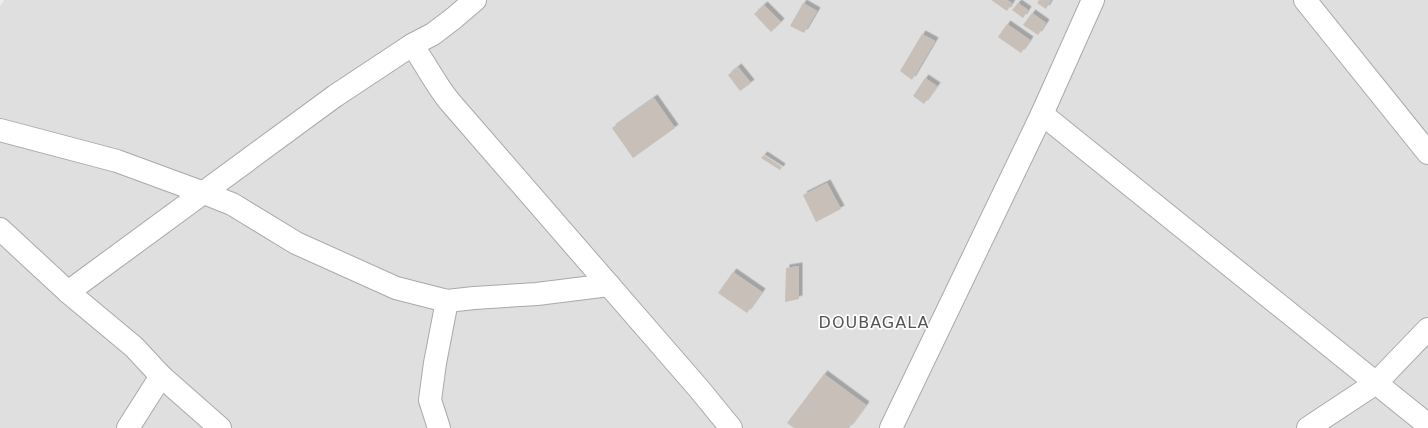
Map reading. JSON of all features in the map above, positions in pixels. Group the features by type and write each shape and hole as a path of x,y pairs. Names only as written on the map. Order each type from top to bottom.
{"street":[{"path":"68,292 335,96 412,45 433,34 475,0"},
{"path":"891,428 1042,114 1093,0"},
{"path":"1305,0 1428,153"},
{"path":"412,45 424,61 438,88 731,428"},
{"path":"1042,114 1428,425"},
{"path":"0,130 118,160 232,204 296,243 396,288 447,301 537,294 608,285"},
{"path":"0,229 68,292 134,347 161,376 220,428"},
{"path":"439,428 430,400 435,363 447,301"},
{"path":"1308,428 1376,383 1428,329"},
{"path":"128,428 161,376"}],"shaded area":[{"path":"4,0 1428,0 1428,428 0,428 0,6"}],"building":[{"path":"991,0 1007,0 1012,3 1007,11"},
{"path":"1039,0 1051,0 1046,9 1037,3"},
{"path":"803,3 817,11 804,33 790,26"},
{"path":"1018,3 1028,10 1023,18 1012,10"},
{"path":"764,5 781,22 771,32 754,14"},
{"path":"1032,13 1046,23 1038,35 1023,25"},
{"path":"1007,24 1030,40 1021,53 998,37"},
{"path":"922,34 935,41 912,80 900,71"},
{"path":"738,67 751,83 740,91 728,75"},
{"path":"925,78 937,86 924,104 913,96"},
{"path":"654,98 675,128 633,158 612,128"},
{"path":"764,155 782,167 780,170 761,158"},
{"path":"827,183 841,209 816,222 803,195"},
{"path":"799,266 799,299 785,302 786,268"},
{"path":"733,272 762,292 747,313 718,293"},
{"path":"824,374 866,405 849,428 794,428 787,423"}],"district":[{"name":"DOUBAGALA","path":"874,322"}]}
